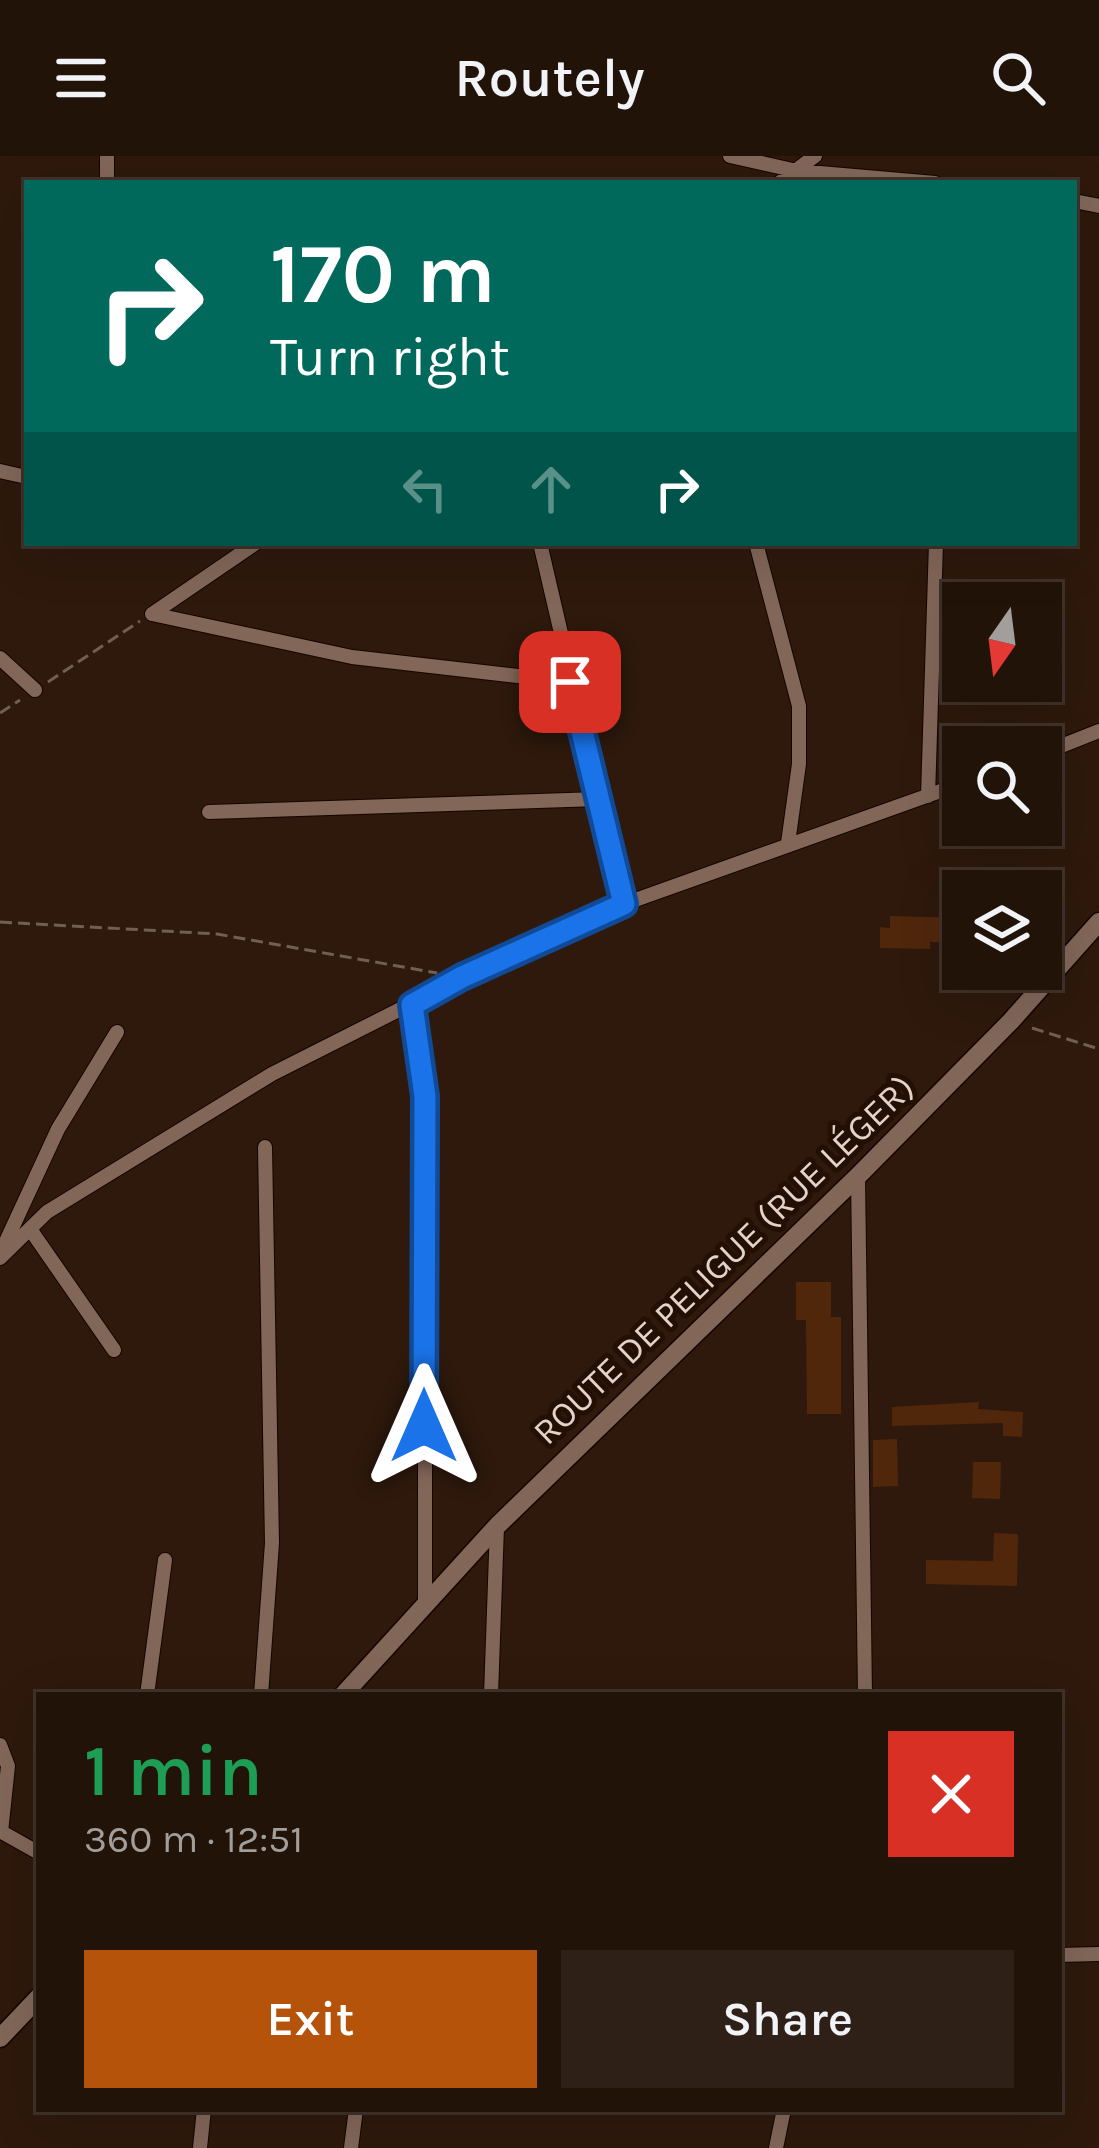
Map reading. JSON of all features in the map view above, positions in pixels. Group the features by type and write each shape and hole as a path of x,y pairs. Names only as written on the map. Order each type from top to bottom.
{"street":[{"path":"730,156 797,171 900,180"},
{"path":"783,180 815,156"},
{"path":"0,471 22,476"},
{"path":"152,614 252,546"},
{"path":"541,546 624,904"},
{"path":"758,546 799,706 799,764 788,843"},
{"path":"928,796 936,546"},
{"path":"152,614 352,657 570,682"},
{"path":"0,658 35,690"},
{"path":"1062,746 1099,731"},
{"path":"0,1257 47,1212 272,1074 462,977 624,904 942,791"},
{"path":"209,812 598,799"},
{"name":"ROUTE DE PELIGUE (RUE LÉGER)","path":"346,1692 496,1526 858,1176 1011,1021 1099,922"},
{"path":"412,1005 425,1096 425,1607"},
{"path":"0,1257 58,1130 117,1032"},
{"path":"261,1692 272,1543 265,1147"},
{"path":"858,1176 865,1692"},
{"path":"30,1229 114,1350"},
{"path":"491,1692 496,1526"},
{"path":"147,1692 165,1560"},
{"path":"0,1745 8,1766 0,1832 36,1851"},
{"path":"1062,1955 1099,1954"},
{"path":"0,2038 36,2000"},
{"path":"200,2148 205,2112"},
{"path":"351,2148 356,2112"},
{"path":"776,2148 783,2112"}],"path":[{"path":"0,712 152,614"},
{"path":"0,922 217,934 462,977"},
{"path":"1011,1021 1099,1049"}],"building":[{"path":"890,916 942,917 942,942 930,942 930,949 880,948 880,927 890,928"},
{"path":"796,1282 831,1282 831,1317 841,1317 841,1414 807,1414 806,1320 796,1320"},
{"path":"979,1402 978,1409 1023,1412 1022,1437 1003,1436 1003,1423 892,1426 892,1407"},
{"path":"897,1439 898,1486 873,1487 873,1440"},
{"path":"973,1462 1001,1462 1000,1499 972,1498"},
{"path":"994,1533 1018,1534 1017,1586 926,1584 926,1560 993,1561"}],"route":[{"path":"424,1426 425,1096 412,1005 462,977 624,904 570,682"}]}
